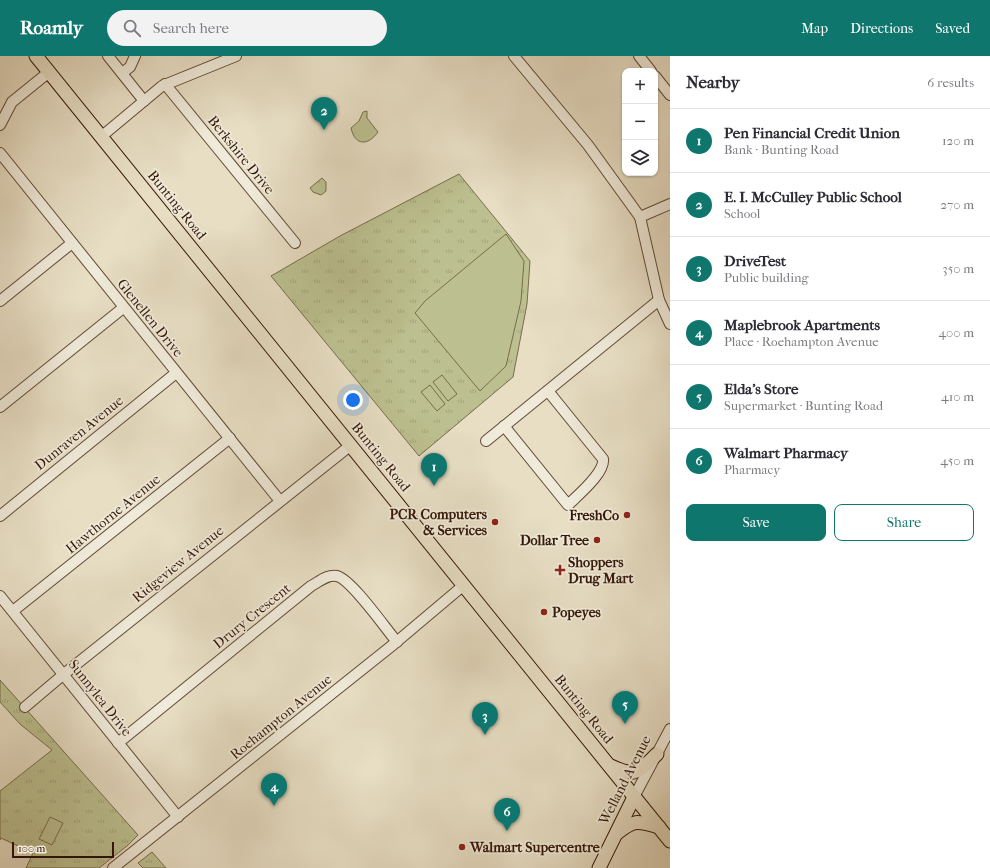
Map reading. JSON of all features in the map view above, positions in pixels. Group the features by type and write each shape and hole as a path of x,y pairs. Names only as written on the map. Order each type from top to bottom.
{"main road":[{"name":"Bunting Road","path":"36,56 670,841"},
{"path":"609,765 626,774 632,773 640,770 657,754"},
{"name":"Welland Avenue","path":"599,868 634,797"},
{"path":"616,834 629,823 642,822 659,827"}],"street":[{"path":"108,56 144,101"},
{"path":"122,73 130,67 135,56"},
{"path":"102,136 165,84 236,56"},
{"path":"514,56 588,145 640,217 659,300 670,324"},
{"path":"639,56 649,68"},
{"path":"0,125 12,102 49,72"},
{"path":"658,80 669,93"},
{"name":"Berkshire Drive","path":"165,84 295,243"},
{"name":"Glenellen Drive","path":"0,153 123,308 280,501"},
{"path":"640,217 670,204"},
{"path":"0,300 72,243"},
{"path":"486,441 659,300"},
{"path":"0,407 123,308"},
{"name":"Dunraven Avenue","path":"0,516 176,373"},
{"path":"504,426 568,505 594,479 604,464 603,459 548,391"},
{"name":"Hawthorne Avenue","path":"13,611 230,438"},
{"name":"Ridgeview Avenue","path":"25,707 64,674 350,445"},
{"name":"Drury Crescent","path":"118,743 311,586 326,577 338,576 349,583 397,642"},
{"name":"Roehampton Avenue","path":"113,868 397,642 464,585"},
{"name":"Sunnylea Drive","path":"0,596 178,817"},
{"name":"Welland Avenue","path":"634,797 670,729"}],"green space":[{"path":"367,111 367,118 378,132 370,140 362,142 356,138 351,128 359,121 363,112"},
{"path":"459,174 530,261 527,304 513,377 419,456 271,276 340,236"},
{"path":"322,178 326,182 326,191 321,195 313,192 310,188"},
{"path":"506,234 524,261 521,301 506,366 480,391 415,313 425,301"},
{"path":"442,375 457,394 448,401 433,382"},
{"path":"430,385 445,404 437,411 421,392"},
{"path":"0,680 138,835 127,846 99,868 26,868 33,853 1,838 0,840 0,791 52,750 20,724 0,702"},
{"path":"50,817 63,823 52,845 39,839"},
{"path":"152,852 166,868 143,868 138,863"}],"place":[{"name":"E. I. McCulley Public School","path":"324,130"},
{"name":"Pen Financial Credit Union","path":"434,486"},
{"name":"FreshCo","path":"627,515"},
{"name":"PCR Computers & Services","path":"495,522"},
{"name":"Dollar Tree","path":"597,540"},
{"name":"Shoppers Drug Mart","path":"560,570"},
{"name":"Popeyes","path":"544,612"},
{"name":"Elda's Store","path":"625,724"},
{"name":"DriveTest","path":"485,735"},
{"name":"Maplebrook Apartments","path":"274,806"},
{"name":"Walmart Pharmacy","path":"507,831"},
{"name":"Walmart Supercentre","path":"462,847"}]}
